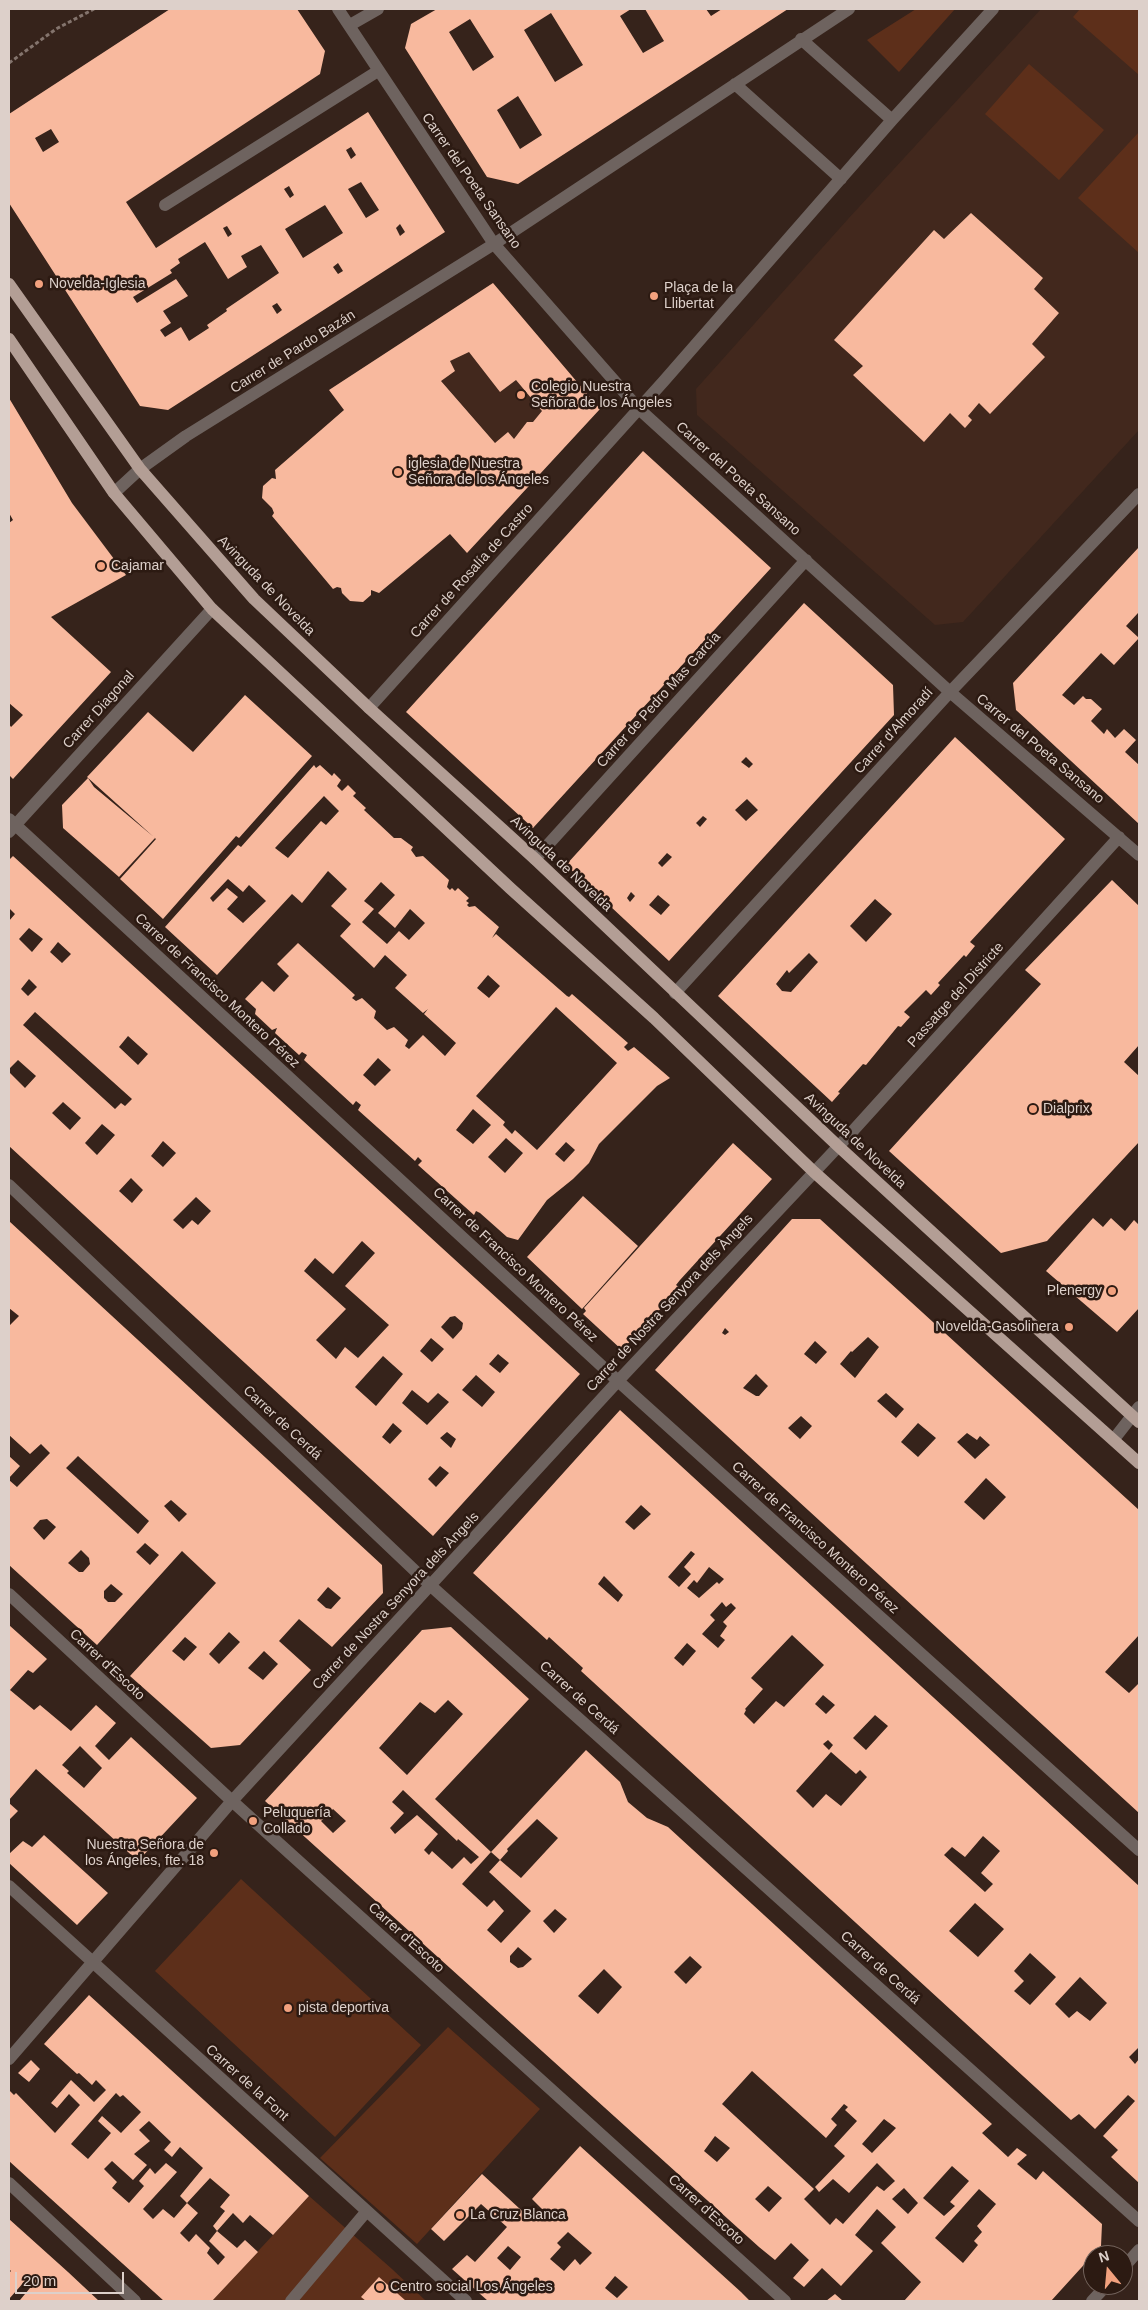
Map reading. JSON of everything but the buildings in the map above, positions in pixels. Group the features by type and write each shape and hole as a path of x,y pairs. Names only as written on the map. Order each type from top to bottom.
{"main road":[{"name":"Avinguda de Novelda","path":"9,284 140,469 254,599 369,708 535,859 838,1146 1137,1415"},
{"path":"9,339 114,493 212,608 510,888 654,1018 814,1172 1139,1463"}],"street":[{"name":"Carrer del Poeta Sansano","path":"338,9 494,244 639,409 950,692 1139,855"},
{"path":"350,25 378,9"},
{"path":"494,244 849,9"},
{"path":"639,409 892,120 993,9"},
{"path":"801,40 892,120"},
{"path":"165,205 378,71"},
{"path":"735,84 841,179"},
{"name":"Carrer de Pardo Bazán","path":"114,493 140,469 194,431 494,244"},
{"name":"Carrer de Rosalía de Castro","path":"369,708 639,409"},
{"name":"Carrer d'Almoradí","path":"675,993 950,692 1139,494"},
{"name":"Carrer de Pedro Mas García","path":"535,859 806,560"},
{"name":"Carrer Diagonal","path":"11,825 212,608"},
{"name":"Carrer de Francisco Montero Pérez","path":"11,825 618,1381 1139,1850"},
{"name":"Passatge del Districte","path":"814,1172 1120,837"},
{"name":"Carrer de Nostra Senyora dels Àngels","path":"9,2059 232,1801 618,1381 814,1172"},
{"name":"Carrer de Cerdá","path":"9,1186 431,1586 1139,2221"},
{"path":"1114,1439 1137,1415"},
{"name":"Carrer d'Escoto","path":"9,1594 232,1801 785,2301"},
{"name":"Carrer de la Font","path":"9,1886 466,2301"},
{"path":"9,2183 135,2301"},
{"path":"291,2301 366,2212"}],"path":[{"path":"9,62 56,29 94,9"}],"shaded area":[{"path":"916,9 955,9 899,72 867,40"},
{"path":"1041,9 1139,9 1139,430 963,622 935,625 697,415 696,389 848,219"},
{"path":"1080,9 1139,9 1139,75 1073,17"},
{"path":"1029,64 1104,130 1059,180 985,114"},
{"path":"1139,132 1139,253 1078,198"},
{"name":"Colegio Nuestra Señora de los Ángeles","path":"493,283 600,409 530,483 406,340"},
{"name":"pista deportiva","path":"241,1879 421,2045 335,2137 155,1971"},
{"path":"448,2027 540,2109 417,2244 320,2158"},
{"path":"309,2196 392,2269 426,2301 212,2301"}],"place":[{"name":"Novelda-Iglesia","path":"39,284"},
{"name":"Plaça de la Llibertat","path":"654,296"},
{"name":"Colegio Nuestra Señora de los Ángeles","path":"521,395"},
{"name":"iglesia de Nuestra Señora de los Ángeles","path":"398,472"},
{"name":"Cajamar","path":"101,566"},
{"name":"Dialprix","path":"1033,1109"},
{"name":"Plenergy","path":"1112,1291"},
{"name":"Novelda-Gasolinera","path":"1069,1327"},
{"name":"Peluquería Collado","path":"253,1821"},
{"name":"Nuestra Señora de los Ángeles, fte. 18","path":"214,1853"},
{"name":"pista deportiva","path":"288,2008"},
{"name":"La Cruz Blanca","path":"460,2215"},
{"name":"Centro social Los Ángeles","path":"380,2287"}]}
